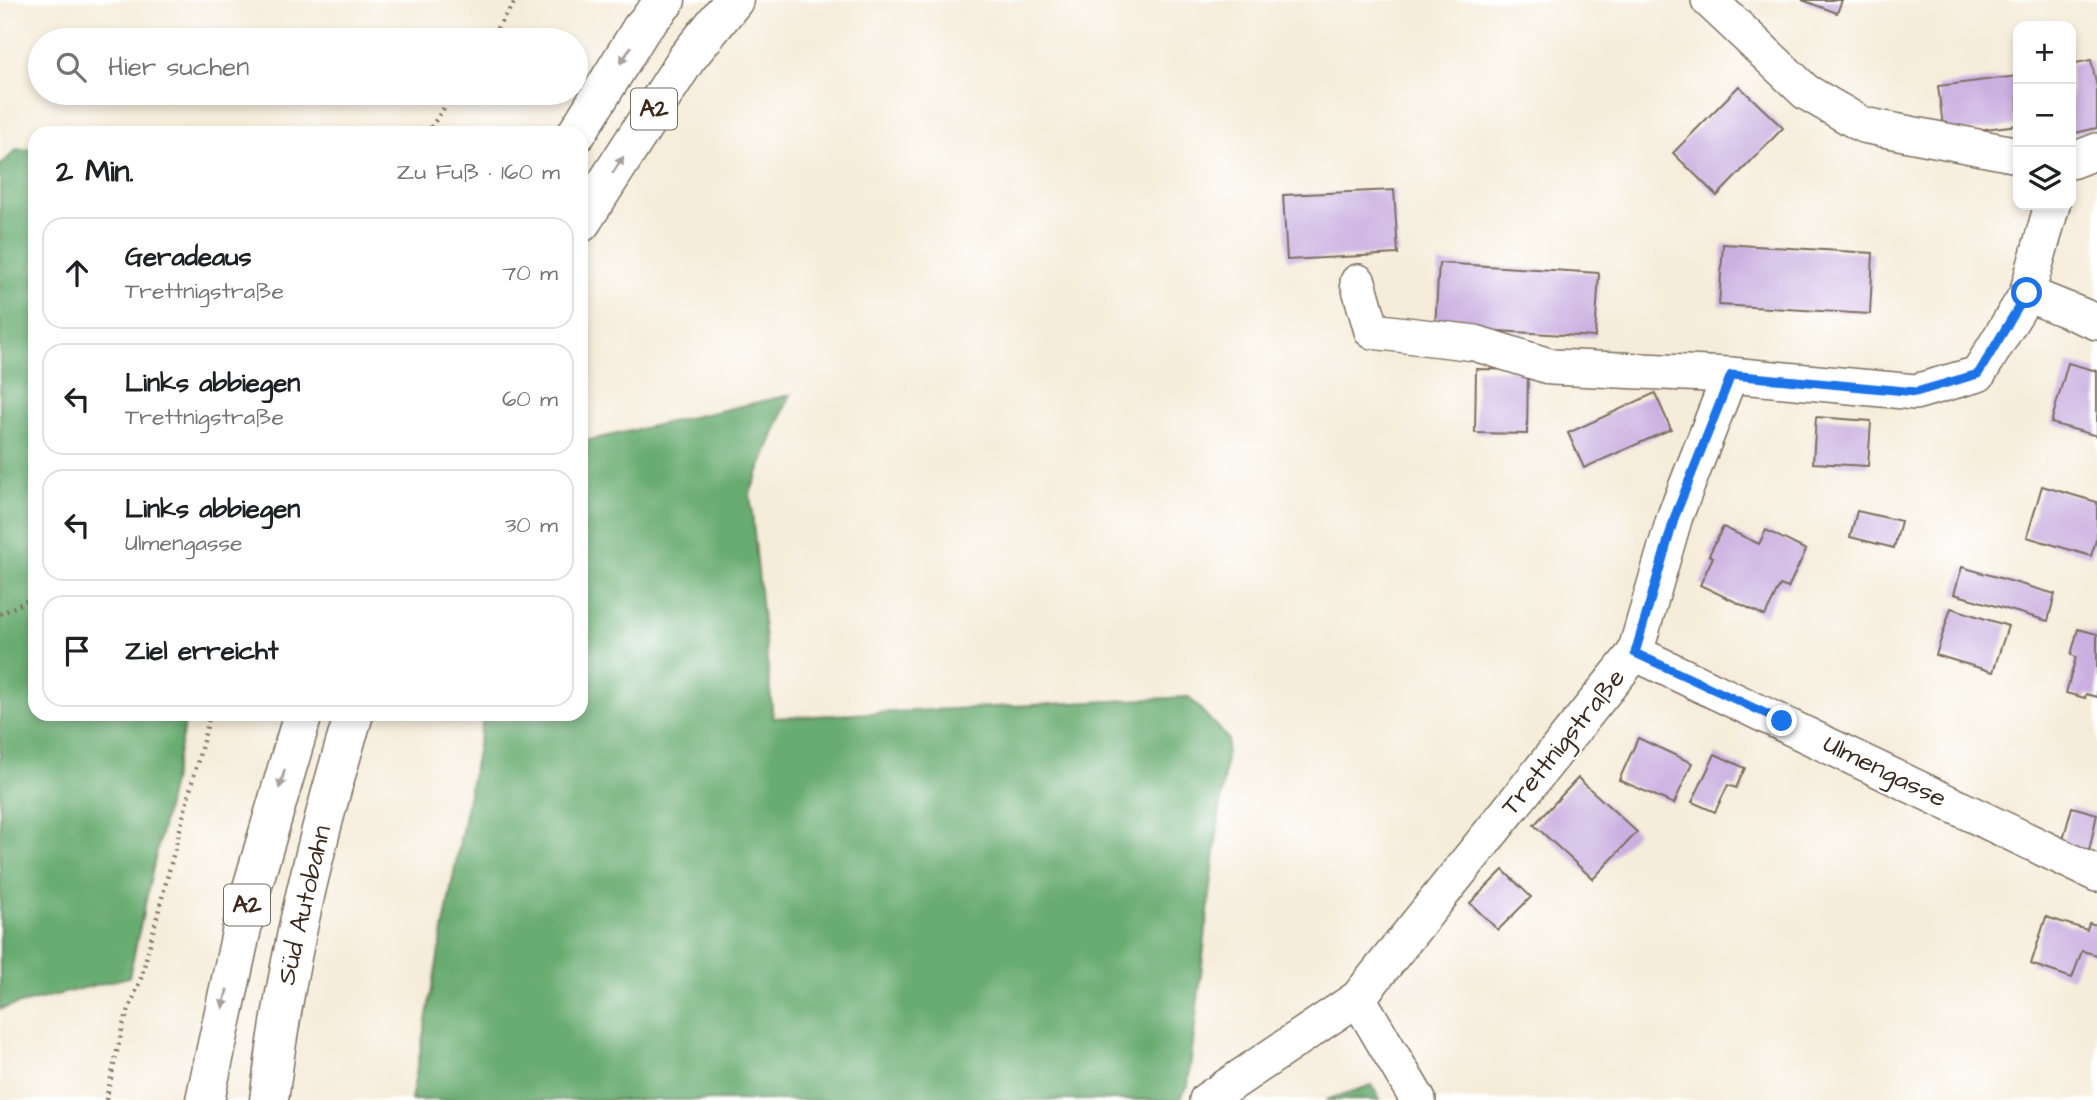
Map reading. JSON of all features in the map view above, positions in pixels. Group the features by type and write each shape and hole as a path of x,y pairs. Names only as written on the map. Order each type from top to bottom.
{"highway":[{"name":"A2","path":"582,126 641,29 666,0"},
{"name":"A2","path":"588,212 687,58 734,0"},
{"name":"Süd Autobahn","path":"205,1100 247,905 301,721"},
{"name":"Süd Autobahn","path":"269,1100 278,1021 301,909 329,795 352,721"}],"street":[{"path":"1709,0 1806,92 1863,125 2013,154"},
{"path":"2076,159 2097,151"},
{"path":"1358,282 1372,331 1475,343 1552,367 1731,375 1916,392 1978,374 2027,293 2051,210"},
{"path":"2027,293 2097,322"},
{"name":"Trettnigstraße","path":"1207,1100 1358,998 1635,653 1675,516 1731,375"},
{"name":"Ulmengasse","path":"1635,653 2097,874"},
{"path":"1358,998 1418,1100"}],"path":[{"path":"497,28 516,0"},
{"path":"431,126 446,105"},
{"path":"0,614 28,600"},
{"path":"106,1100 123,1025 141,978 208,721"}],"green space":[{"path":"17,149 28,150 28,721 185,721 129,977 0,1009 0,166"},
{"path":"790,395 750,493 773,718 1189,697 1228,739 1188,1086 1179,1100 411,1100 483,721 588,721 588,440"},
{"path":"1372,1085 1380,1100 1326,1100"}],"building":[{"path":"1802,0 1842,0 1837,13"},
{"path":"2091,60 2097,87 2097,128 2076,133 2076,84 2076,63"},
{"path":"2013,77 2013,126 1944,134 1938,86"},
{"path":"1739,86 1783,128 1717,196 1673,153"},
{"path":"1394,190 1398,254 1287,260 1283,195"},
{"path":"1723,244 1873,253 1870,314 1719,305"},
{"path":"1439,263 1599,273 1595,337 1435,327"},
{"path":"2068,363 2097,371 2097,436 2051,423"},
{"path":"1476,369 1528,370 1527,434 1475,433"},
{"path":"1655,393 1671,429 1584,468 1568,433"},
{"path":"1816,417 1871,421 1868,466 1813,463"},
{"path":"2042,486 2097,502 2097,537 2091,556 2027,537"},
{"path":"1857,511 1901,521 1894,548 1850,537"},
{"path":"1723,527 1759,544 1766,530 1806,550 1788,588 1780,585 1765,616 1700,585 1713,557 1709,555"},
{"path":"1962,567 2055,594 2048,621 1954,594"},
{"path":"1951,608 2008,626 1993,672 1936,655"},
{"path":"2078,629 2097,634 2097,697 2086,694 2085,698 2066,693 2076,657 2071,655"},
{"path":"1638,738 1692,763 1674,804 1619,780"},
{"path":"1715,754 1745,768 1736,788 1728,785 1715,812 1692,802"},
{"path":"1578,778 1637,832 1593,879 1534,825"},
{"path":"2072,807 2097,814 2089,851 2062,843"},
{"path":"1503,870 1531,897 1498,930 1470,903"},
{"path":"2046,917 2087,930 2089,923 2097,925 2097,955 2082,951 2072,978 2031,964"}],"route":[{"path":"1782,721 1635,653 1675,516 1731,375 1916,392 1978,374 2027,293"}]}
